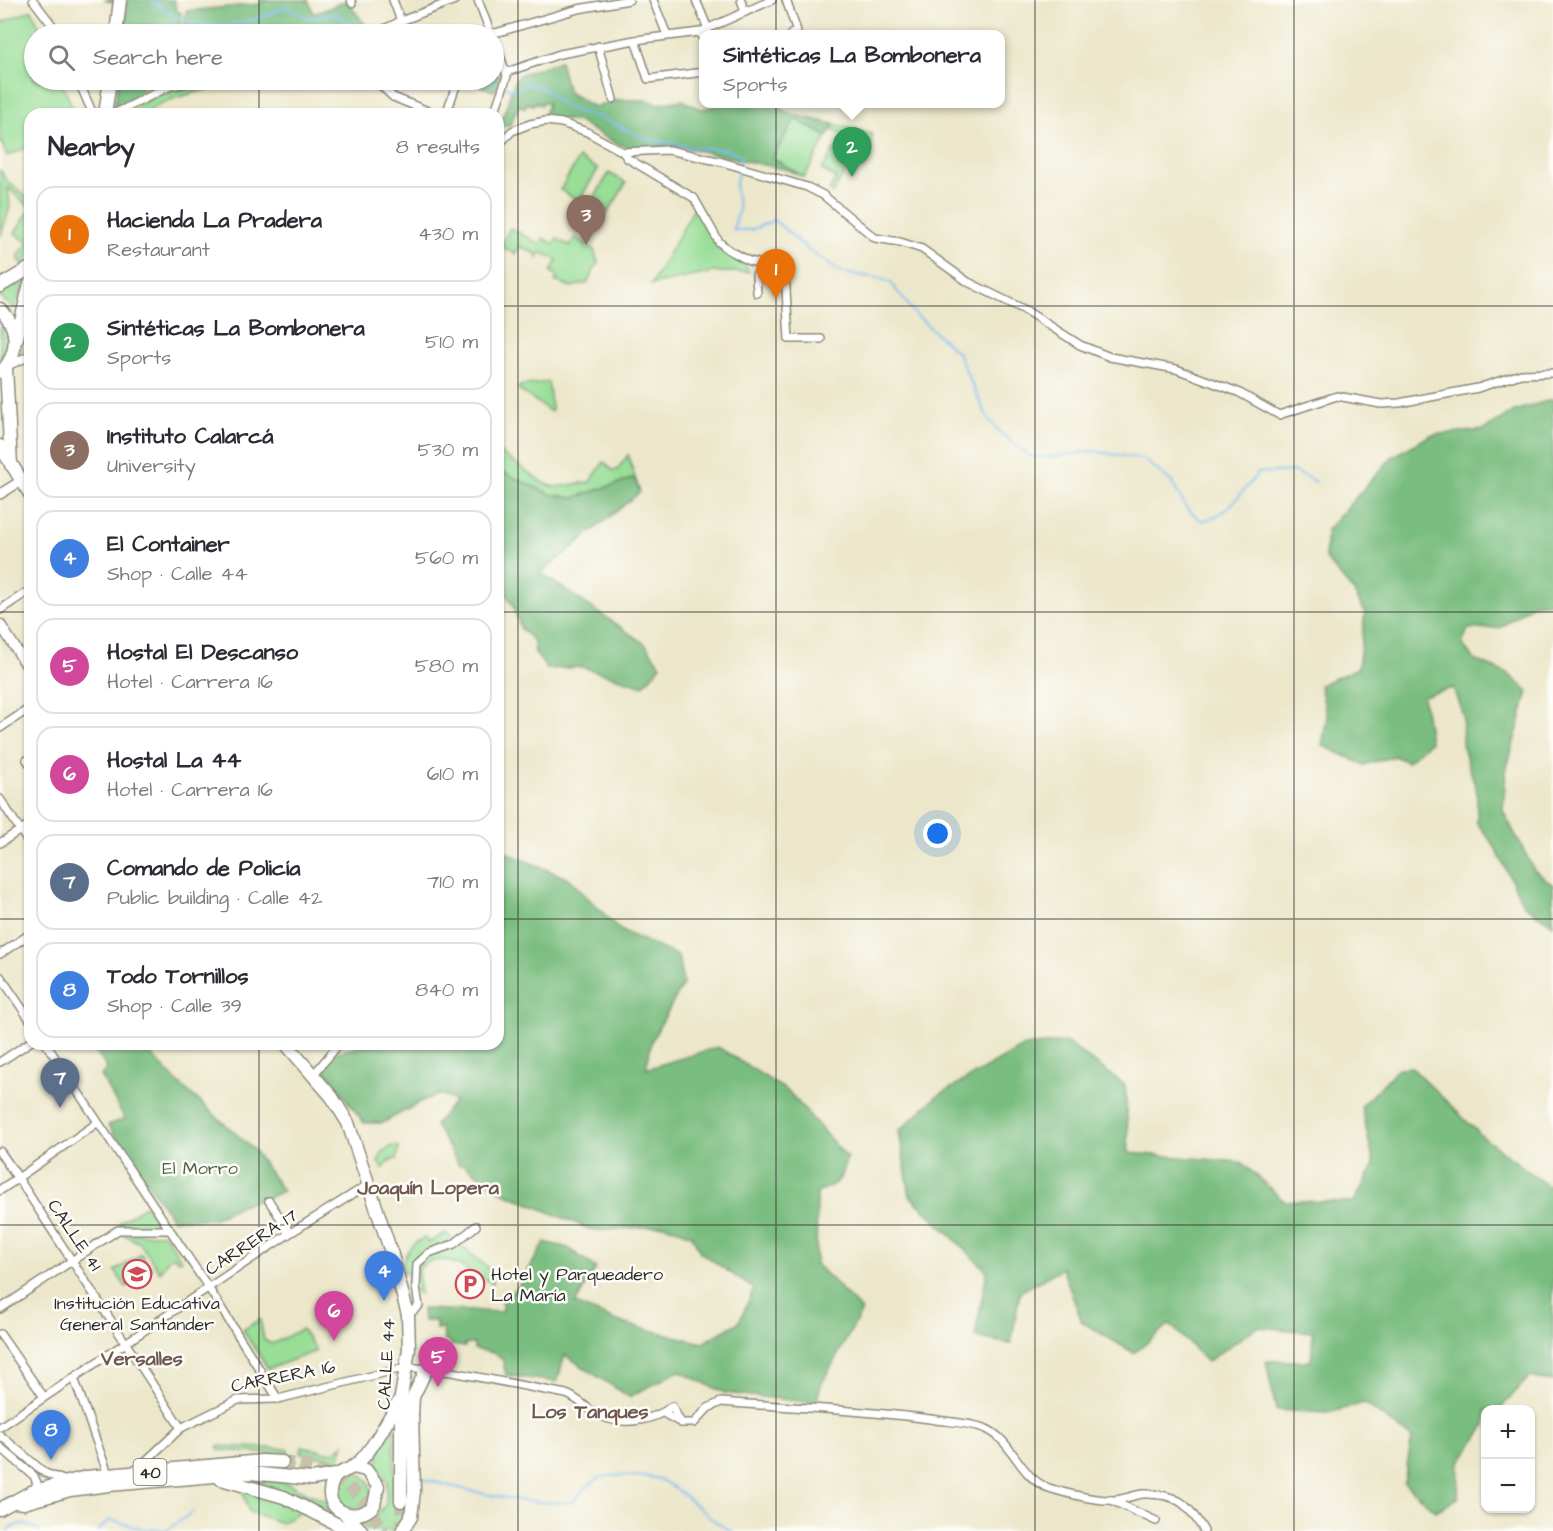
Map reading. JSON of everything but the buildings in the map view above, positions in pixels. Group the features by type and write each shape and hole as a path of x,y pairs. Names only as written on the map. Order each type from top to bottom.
{"highway":[{"path":"117,24 120,0"},
{"path":"106,108 109,90"},
{"path":"0,286 24,272"},
{"path":"11,465 5,368 15,345 24,308"},
{"path":"0,309 11,322 15,345"},
{"path":"0,446 11,465 24,476"},
{"name":"CALLE 44","path":"292,1050 332,1097 348,1123 369,1184 408,1315 407,1367 401,1397 401,1501"},
{"path":"402,1531 409,1521 413,1507 413,1396 427,1368"},
{"path":"330,1497 330,1489 336,1475 352,1467 370,1448 401,1397 412,1414"},
{"path":"345,1514 358,1515 374,1505 378,1493 372,1475 370,1448"},
{"name":"40","path":"16,1502 24,1503 134,1472 282,1462"},
{"path":"352,1467 372,1475"},
{"name":"40","path":"108,1480 213,1478 262,1472 312,1479 336,1475"},
{"path":"213,1478 284,1497 350,1531"},
{"path":"312,1479 330,1497 333,1504 362,1531"},
{"path":"68,1481 108,1480"},
{"name":"40","path":"0,1509 31,1492 68,1481"}],"main road":[{"path":"0,494 24,479"},
{"path":"0,624 24,662"}],"street":[{"path":"33,0 51,24"},
{"path":"393,0 401,21"},
{"path":"395,24 436,3 455,0"},
{"path":"478,0 488,24"},
{"path":"504,31 578,9 629,0"},
{"path":"653,0 667,35"},
{"path":"696,0 704,30 772,0"},
{"path":"741,0 745,12"},
{"path":"786,0 793,30"},
{"path":"507,76 560,54 699,31"},
{"path":"635,40 648,79 699,73"},
{"path":"598,46 613,99"},
{"path":"504,67 507,76 504,85"},
{"path":"82,90 90,108"},
{"path":"126,108 163,90"},
{"path":"386,90 393,97 420,108"},
{"path":"448,108 454,90"},
{"path":"496,108 502,90"},
{"path":"504,134 530,124 546,121 562,123 587,132 623,152 627,158 694,198 719,242 729,250 749,261 781,268 785,274 789,339 795,341 821,339"},
{"path":"623,152 669,150 722,162 807,187 823,195 875,238 900,242 922,249 968,282 1025,310 1092,351 1110,357 1176,369 1238,392 1280,415 1337,396 1380,404 1399,403 1478,388 1521,374 1553,373"},
{"path":"756,294 756,275 785,274"},
{"path":"5,368 24,359"},
{"path":"0,610 24,594"},
{"path":"0,729 24,712"},
{"path":"0,800 24,836"},
{"path":"0,843 24,828"},
{"path":"0,954 24,938"},
{"path":"0,976 24,1011"},
{"path":"0,1062 24,1046"},
{"path":"50,1050 97,1124 208,1287 278,1399"},
{"path":"314,1074 334,1050"},
{"path":"0,1190 97,1124"},
{"name":"CALLE 41","path":"0,1152 3,1161 18,1179 181,1428"},
{"name":"CARRERA 17","path":"0,1427 208,1287 369,1184"},
{"path":"269,1201 287,1228 287,1235"},
{"path":"408,1315 419,1306 417,1264 429,1254 454,1244 476,1226"},
{"path":"0,1309 118,1230 168,1230"},
{"path":"0,1334 44,1398"},
{"name":"CARRERA 16","path":"134,1472 181,1428 238,1400 278,1399 407,1367 427,1368 566,1394 578,1398 600,1416 617,1422 663,1413"},
{"path":"74,1378 108,1480"},
{"path":"681,1423 672,1406 663,1413 681,1423 694,1423 708,1408 721,1401 961,1423 984,1428 1000,1439 1036,1483 1051,1489 1111,1500 1156,1521"},
{"path":"0,1435 51,1477 68,1481"},
{"path":"0,1447 34,1476 37,1484 31,1492"},
{"path":"1111,1500 1143,1494 1170,1497 1184,1502 1192,1509 1204,1531"}],"green space":[{"path":"104,0 174,0 177,12 181,12 180,24 125,24 127,5"},
{"path":"261,0 308,0 314,14 346,1 365,24 184,24 186,11 261,4"},
{"path":"32,10 38,24 24,24 24,90 65,90 73,108 24,108 24,149 7,156 0,139 0,23"},
{"path":"560,61 568,92 594,107 616,100 647,100 658,104 682,100 701,109 781,108 790,114 834,124 827,137 795,119 772,158 804,177 787,170 692,149 667,146 631,148 617,144 577,121 543,117 548,104 543,102 541,105 535,102 533,105 527,103 525,108 519,105 510,125 504,126 504,114 515,80 519,75"},
{"path":"117,90 142,90 139,95 120,108 114,106"},
{"path":"179,90 205,90 182,96 153,108 136,108 158,95"},
{"path":"795,119 827,137 804,177 772,159"},
{"path":"834,124 872,134 870,158 860,153 858,156 843,147 848,138 832,129"},
{"path":"834,149 852,160 833,193 829,191 836,178 822,170"},
{"path":"579,158 598,169 579,201 560,190"},
{"path":"0,169 6,180 24,195 24,202 8,188 10,207 0,237"},
{"path":"609,173 626,183 608,213 591,203"},
{"path":"696,205 717,248 745,264 749,272 714,272 651,285"},
{"path":"24,219 24,240 15,233"},
{"path":"510,228 540,244 543,238 554,244 557,239 570,246 575,237 594,250 598,263 587,283 571,287 555,281 558,276 551,272 557,260 541,252 537,260 538,255 520,246 515,254 504,248 504,240"},
{"path":"24,248 23,264 17,258"},
{"path":"20,282 24,285 14,308 0,297 0,293"},
{"path":"0,322 7,344 0,362"},
{"path":"24,332 24,351 21,353"},
{"path":"548,382 551,412 518,389 520,386"},
{"path":"1553,399 1553,602 1533,604 1500,628 1468,629 1462,644 1475,660 1508,674 1528,691 1506,771 1503,811 1534,870 1553,885 1553,925 1523,904 1495,847 1477,823 1477,792 1462,744 1463,715 1453,688 1423,696 1430,742 1407,762 1395,756 1364,765 1322,745 1327,717 1320,685 1358,668 1365,614 1354,592 1325,558 1327,530 1392,457 1431,435 1484,430 1512,412"},
{"path":"504,455 545,484 555,487 590,482 604,462 612,470 617,470 628,455 635,478 573,498 550,494 504,473"},
{"path":"504,473 550,494 573,498 635,478 640,492 541,573 645,644 661,666 643,686 582,667 547,669 535,653 534,641 521,629 504,589"},
{"path":"504,852 569,879 620,930 678,956 683,984 652,1040 646,1069 718,1047 789,1092 847,1158 839,1181 817,1193 816,1264 862,1311 821,1385 816,1403 725,1393 679,1371 629,1397 565,1355 557,1382 506,1375 503,1360 493,1353 474,1349 474,1344 465,1344 465,1347 451,1345 450,1341 444,1340 443,1329 436,1329 436,1321 423,1321 422,1309 502,1312 502,1301 519,1286 545,1242 568,1248 596,1268 575,1304 625,1324 703,1343 739,1322 754,1289 700,1252 692,1235 665,1225 594,1231 502,1192 463,1164 459,1165 435,1125 455,1101 441,1094 424,1100 383,1123 364,1123 323,1068 337,1052 347,1050 504,1050"},
{"path":"1066,1042 1125,1085 1129,1153 1241,1162 1284,1201 1354,1202 1374,1164 1361,1106 1399,1068 1411,1067 1483,1137 1553,1190 1553,1381 1529,1377 1504,1405 1481,1405 1481,1432 1459,1463 1458,1498 1436,1511 1404,1483 1412,1438 1364,1403 1328,1413 1276,1410 1266,1361 1311,1361 1313,1332 1257,1327 1207,1362 1170,1324 1134,1353 1082,1322 1062,1268 1020,1292 1011,1344 975,1337 987,1271 910,1196 899,1131 937,1096 1024,1046"},
{"name":"El Morro","path":"95,1050 147,1050 172,1077 253,1149 283,1191 265,1199 243,1204 213,1219 172,1219 108,1125 125,1119 101,1076 107,1068"},
{"path":"392,1146 399,1147 397,1159 389,1161 383,1169 378,1162 383,1151"},
{"path":"146,1205 158,1222 155,1226 122,1227 119,1223"},
{"path":"445,1233 492,1271 493,1283 460,1265 443,1260 422,1265 418,1271 420,1294 413,1290 408,1291 406,1283 410,1282 407,1272 403,1273 403,1261 407,1251 419,1240 425,1238 428,1243"},
{"path":"123,1234 164,1234 182,1260 174,1256 168,1259 160,1272 140,1243"},
{"path":"141,1254 152,1269 126,1287 115,1271"},
{"path":"260,1319 264,1340 272,1344 302,1329 316,1351 268,1369 243,1330"},
{"path":"394,1425 395,1507 408,1506 397,1531 371,1531 358,1524 372,1520 386,1504 387,1482 377,1468 380,1450"},
{"path":"344,1444 339,1460 301,1453 302,1447 333,1453"},
{"path":"218,1446 288,1449 288,1455 219,1450"},
{"path":"353,1473 366,1478 371,1491 366,1504 353,1509 340,1504 335,1491 340,1478"},
{"path":"240,1478 283,1482 326,1501 334,1514 302,1499"},
{"path":"241,1486 303,1509 282,1523 249,1512"}],"waterway":[{"path":"152,0 167,12 183,20 200,24"},
{"path":"235,24 286,7 309,18 333,14 341,16 351,24"},
{"path":"504,86 513,90 528,84 542,88 569,109 599,117 644,138 694,148 725,149 741,156 735,188 739,209 733,230 751,230 774,220 811,252 842,273 879,278 891,283 915,314 958,353 987,417 998,431 1032,457 1054,457 1092,451 1143,459 1171,481 1187,509 1202,521 1220,514 1258,473 1293,471 1316,482"},
{"path":"418,1478 494,1496 553,1503 572,1502 592,1482 612,1475 652,1477 675,1488 712,1519 732,1531"},
{"path":"98,1531 110,1520 143,1529 167,1530 193,1512"},
{"path":"8,1531 19,1524 31,1526 40,1531"}],"tunnel":[{"path":"282,1462 314,1468 342,1482 366,1503 383,1531"},
{"path":"401,1501 402,1531"}],"place":[{"name":"Sintéticas La Bombonera","path":"852,177"},
{"name":"Instituto Calarcá","path":"586,245"},
{"name":"Hacienda La Pradera","path":"776,299"},
{"name":"Comando de Policía","path":"60,1108"},
{"name":"Institución Educativa General Santander","path":"137,1274"},
{"name":"Hotel y Parqueadero La María","path":"470,1284"},
{"name":"El Container","path":"384,1301"},
{"name":"Hostal La 44","path":"334,1341"},
{"name":"Hostal El Descanso","path":"438,1387"},
{"name":"Todo Tornillos","path":"51,1460"}],"district":[{"name":"Joaquín Lopera","path":"428,1187"},
{"name":"Versalles","path":"142,1358"},
{"name":"Los Tanques","path":"590,1411"}]}
